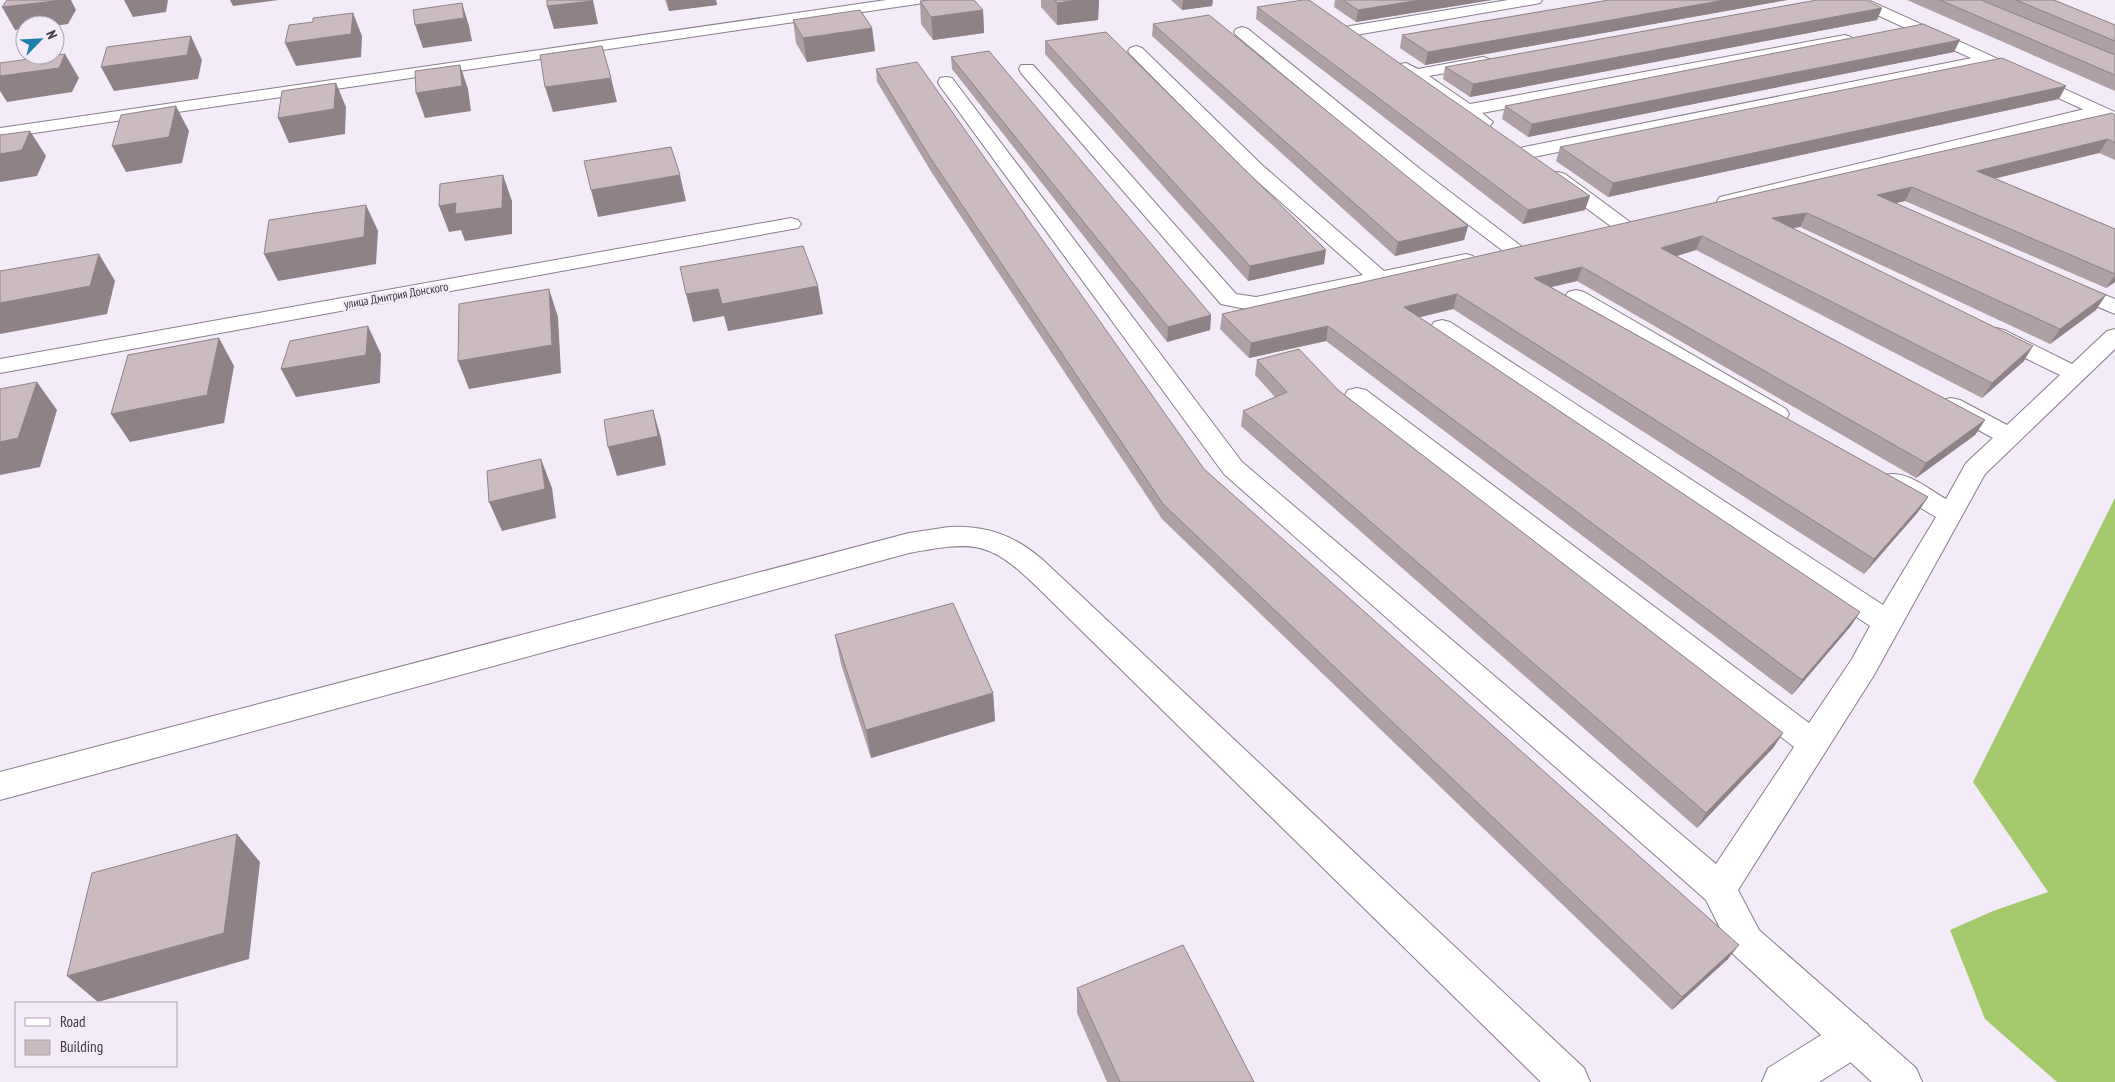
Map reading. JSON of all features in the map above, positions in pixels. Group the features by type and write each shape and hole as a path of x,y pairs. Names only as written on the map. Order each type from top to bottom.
{"street":[{"path":"0,133 917,0"},
{"path":"1374,47 1344,27 1535,0"},
{"path":"1856,0 2106,115"},
{"path":"1886,33 1915,27"},
{"path":"1027,69 1229,299 1256,304 1523,248 1413,173 1242,32"},
{"path":"1468,110 1856,38"},
{"path":"1136,51 1255,169 1379,278"},
{"path":"1391,58 1468,110 1623,226"},
{"path":"1415,74 1502,58"},
{"path":"1510,142 1987,60"},
{"path":"946,82 1233,468 1719,889 1746,942 1902,1082"},
{"path":"1710,205 2106,115"},
{"path":"1596,232 1642,222"},
{"name":"улица Дмитрия Донского","path":"0,366 791,224"},
{"path":"2053,280 2115,306"},
{"path":"1576,297 1798,426"},
{"path":"1978,326 2075,374"},
{"path":"1442,328 1887,622"},
{"path":"1719,889 1864,668 1887,622 1951,514 1975,469 2115,336"},
{"path":"1931,394 2010,436"},
{"path":"1357,395 1813,744"},
{"path":"1874,470 1951,514"},
{"path":"0,786 909,543 949,536 976,536 995,540 1013,550 1054,586 1570,1082"},
{"path":"1782,1082 1853,1038"}],"green space":[{"path":"2115,498 2115,1082 2057,1082 1985,1019 1950,930 1993,911 2048,892 1973,782"}],"building":[{"path":"7,0 56,0 2,7"},
{"path":"547,0 592,0 592,1 547,6"},
{"path":"974,0 983,10 931,17 920,1"},
{"path":"1055,0 1078,0 1057,3"},
{"path":"1309,0 1590,196 1528,210 1257,7"},
{"path":"1343,0 1420,0 1358,10"},
{"path":"1609,0 1725,0 1428,52 1402,35"},
{"path":"1817,0 1866,0 1882,8 1473,84 1445,67"},
{"path":"1940,0 1981,0 2115,55 2115,75"},
{"path":"2016,0 2054,0 2115,25 2115,41"},
{"path":"462,3 464,18 415,25 413,10"},
{"path":"860,10 872,28 803,38 793,20"},
{"path":"353,13 351,34 285,43 289,25 313,22 313,18"},
{"path":"1209,15 1468,226 1398,242 1153,24"},
{"path":"1923,24 1960,40 1532,124 1505,106"},
{"path":"1106,32 1326,250 1250,266 1045,41"},
{"path":"191,36 187,55 101,67 107,47"},
{"path":"602,46 611,78 545,87 540,55"},
{"path":"989,51 1211,315 1168,327 951,57"},
{"path":"2002,58 2066,86 1613,183 1560,147"},
{"path":"15,61 15,65 60,65 59,68 0,76 0,63"},
{"path":"917,62 1204,469 1739,945 1682,997 1163,504 931,159 876,69"},
{"path":"460,65 462,86 416,93 415,71"},
{"path":"336,83 334,109 278,118 282,91"},
{"path":"176,106 169,137 112,146 121,115"},
{"path":"2112,113 2115,115 2115,143 2108,139 1977,171 2115,229 2115,274 1912,187 1877,195 2106,295 2060,329 1807,213 1772,218 2033,346 1992,383 1702,236 1661,248 1985,420 1926,463 1582,267 1534,278 1928,497 1874,559 1457,294 1404,307 1860,612 1802,680 1328,326 1251,343 1222,314"},
{"path":"30,131 22,150 0,154 0,135"},
{"path":"671,147 680,175 591,190 584,161"},
{"path":"503,175 502,208 455,214 456,203 439,206 440,184"},
{"path":"366,205 364,237 264,254 269,220"},
{"path":"803,246 818,286 722,304 718,289 686,294 680,267"},
{"path":"99,254 90,286 0,303 0,271"},
{"path":"549,289 552,345 458,361 459,304"},
{"path":"368,326 366,355 281,369 290,341"},
{"path":"219,338 207,395 111,414 128,355"},
{"path":"1299,349 1338,390 1783,733 1706,813 1243,411 1287,392 1257,360"},
{"path":"37,382 18,438 0,442 0,389"},
{"path":"653,410 658,436 608,447 604,420"},
{"path":"541,459 545,489 489,502 487,471"},
{"path":"953,603 993,693 866,730 835,635"},
{"path":"237,834 224,933 67,976 92,873"},
{"path":"1183,945 1254,1082 1120,1082 1077,988"}]}
